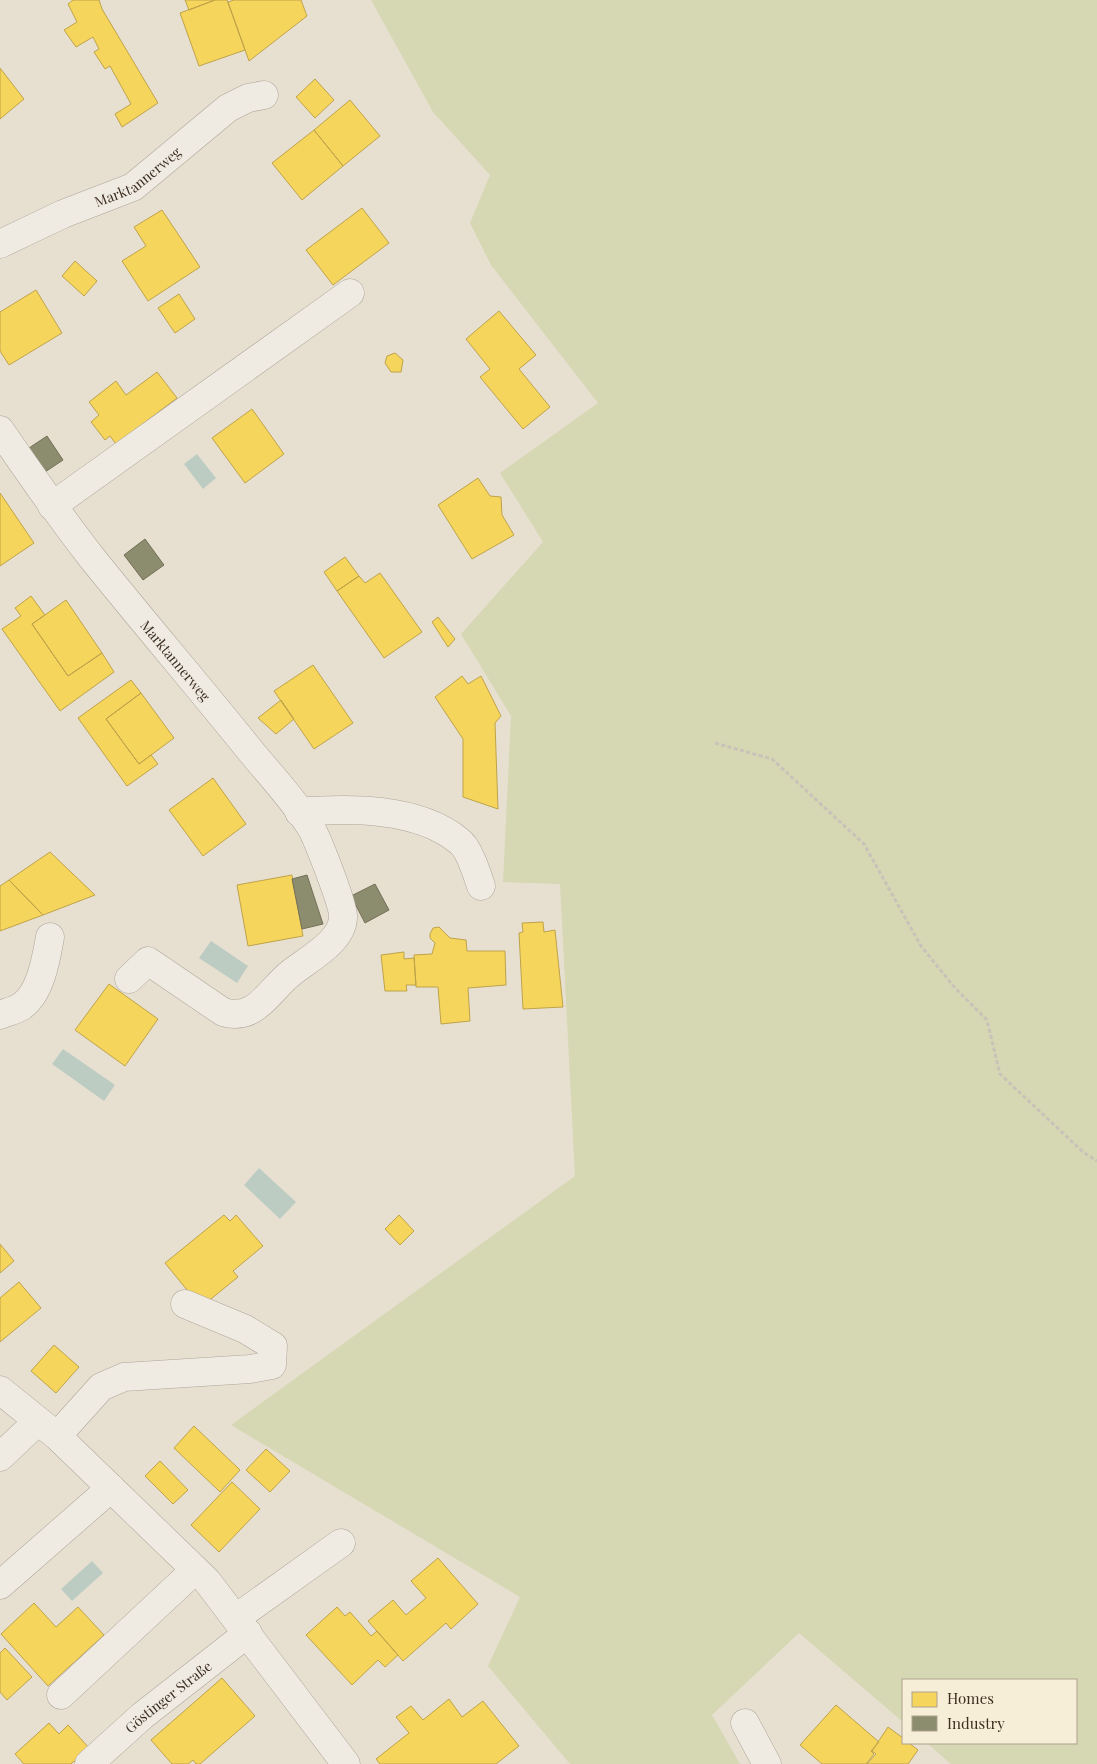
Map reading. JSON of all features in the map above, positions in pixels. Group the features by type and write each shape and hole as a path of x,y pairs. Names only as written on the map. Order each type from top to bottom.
{"street":[{"name":"Marktannerweg","path":"0,244 63,214 133,187 228,108 248,98 264,96"},
{"path":"52,506 350,293"},
{"name":"Marktannerweg","path":"0,430 52,506 311,826 340,902 343,916 336,937 287,976 256,1007 244,1014 234,1016 223,1012 148,961 129,978"},
{"path":"300,812 329,810 377,812 412,818 461,842 481,886"},
{"path":"0,1014 21,1007 31,998 44,966 50,937"},
{"path":"0,1457 47,1429 101,1387 124,1377 241,1370 272,1366 273,1346 245,1329 185,1304"},
{"path":"0,1390 47,1429 111,1488 195,1570 242,1626 346,1764"},
{"path":"0,1585 111,1488"},
{"name":"Göstinger Straße","path":"89,1764 242,1626 341,1543"},
{"path":"60,1695 195,1570"},
{"path":"745,1723 767,1764"}],"path":[{"path":"714,743 772,759 864,844 921,946 955,988 988,1020 1000,1074 1083,1152 1097,1160"}],"green space":[{"path":"371,0 1097,0 1097,1764 951,1764 928,1744 1077,1744 1077,1679 902,1679 902,1721 799,1633 712,1715 740,1764 570,1764 488,1666 520,1597 231,1425 575,1176 560,884 503,882 511,716 461,634 543,542 500,473 598,403 491,265 470,223 490,175 433,112"}],"shaded area":[{"path":"197,454 216,478 203,489 184,464"},
{"path":"211,941 248,966 237,983 199,958"},
{"path":"63,1049 115,1085 104,1101 52,1064"},
{"path":"259,1168 296,1202 280,1219 244,1185"},
{"path":"92,1561 103,1573 72,1601 61,1589"}],"building: Homes":[{"path":"73,0 99,0 102,9 158,103 122,127 115,114 131,104 110,66 105,69 94,52 99,49 93,37 76,47 64,30 77,22 68,4"},
{"path":"185,0 215,0 189,10"},
{"path":"215,0 227,0 245,50 199,66 180,13"},
{"path":"234,0 301,0 307,16 249,61 228,2"},
{"path":"0,68 24,99 0,119"},
{"path":"315,79 334,100 315,118 296,97"},
{"path":"350,100 380,136 343,166 314,130"},
{"path":"314,130 343,166 302,200 272,163"},
{"path":"362,208 389,243 333,285 306,250"},
{"path":"162,210 200,267 148,301 122,261 146,246 134,227"},
{"path":"75,261 97,281 84,296 62,276"},
{"path":"36,290 62,333 9,365 0,351 0,312"},
{"path":"179,294 195,319 175,333 158,308"},
{"path":"499,311 536,355 519,369 550,407 523,429 480,377 490,369 466,339"},
{"path":"395,353 403,360 401,372 391,372 385,363 387,356"},
{"path":"157,372 177,398 116,444 110,436 105,440 91,422 99,415 89,402 116,381 126,395"},
{"path":"252,409 284,454 245,483 212,438"},
{"path":"478,478 490,496 501,497 502,515 514,535 472,559 438,505"},
{"path":"0,493 34,543 0,566"},
{"path":"345,557 359,576 337,591 324,572"},
{"path":"380,573 422,632 384,658 337,591 359,576 365,583"},
{"path":"31,596 45,615 32,624 68,676 102,653 114,672 60,711 2,629 21,616 15,608"},
{"path":"66,600 102,653 68,676 32,624"},
{"path":"438,617 455,639 448,647 432,622"},
{"path":"313,665 353,723 314,749 274,691"},
{"path":"462,676 468,684 481,676 501,716 495,723 498,809 463,797 463,739 435,697"},
{"path":"131,680 141,693 106,719 139,764 151,755 158,764 127,786 78,718"},
{"path":"141,693 174,738 139,764 106,719"},
{"path":"281,700 294,719 276,734 258,718"},
{"path":"213,778 246,824 203,856 169,810"},
{"path":"50,852 95,895 43,915 9,880"},
{"path":"292,875 303,936 248,946 237,885"},
{"path":"9,880 43,915 0,931 0,886"},
{"path":"543,922 544,932 555,930 563,1007 523,1009 519,933 523,932 522,923"},
{"path":"439,927 450,938 466,940 467,951 505,951 506,985 468,988 470,1021 441,1024 438,987 416,987 414,955 432,954 435,943 430,938 430,934 433,928"},
{"path":"404,952 404,959 414,958 416,985 406,985 407,991 385,991 381,955"},
{"path":"109,984 158,1019 125,1066 75,1030"},
{"path":"224,1215 230,1221 236,1215 263,1246 233,1271 238,1277 201,1307 165,1263"},
{"path":"399,1215 414,1231 400,1245 385,1229"},
{"path":"0,1244 14,1261 0,1273"},
{"path":"19,1282 41,1308 0,1342 0,1298"},
{"path":"54,1345 79,1367 56,1393 31,1371"},
{"path":"194,1426 240,1470 220,1492 174,1448"},
{"path":"266,1449 290,1471 270,1492 246,1470"},
{"path":"160,1461 188,1490 173,1504 145,1476"},
{"path":"232,1482 260,1509 219,1552 191,1525"},
{"path":"438,1558 478,1604 451,1629 446,1623 403,1661 368,1621 393,1600 406,1615 426,1598 411,1581"},
{"path":"34,1603 56,1627 78,1607 104,1635 48,1686 1,1634"},
{"path":"337,1607 345,1616 350,1612 371,1636 377,1631 398,1655 385,1667 378,1660 352,1685 306,1635"},
{"path":"5,1648 32,1677 7,1700 0,1692 0,1653"},
{"path":"222,1678 255,1716 200,1764 196,1764 193,1760 188,1764 172,1764 151,1740"},
{"path":"449,1699 462,1717 483,1701 519,1746 496,1764 380,1764 376,1759 409,1733 396,1717 411,1706 423,1720"},
{"path":"836,1705 879,1742 871,1751 874,1754 866,1764 822,1764 800,1745"},
{"path":"49,1723 59,1734 68,1725 91,1750 76,1763 74,1761 71,1764 24,1764 15,1754"},
{"path":"888,1727 902,1737 902,1744 910,1744 918,1750 908,1764 867,1764 876,1754 872,1751"}],"building: Industry":[{"path":"47,436 63,460 45,472 29,448"},
{"path":"145,539 164,565 143,580 124,555"},
{"path":"307,875 323,924 302,929 292,879"},
{"path":"375,884 389,910 365,923 351,896"}]}
